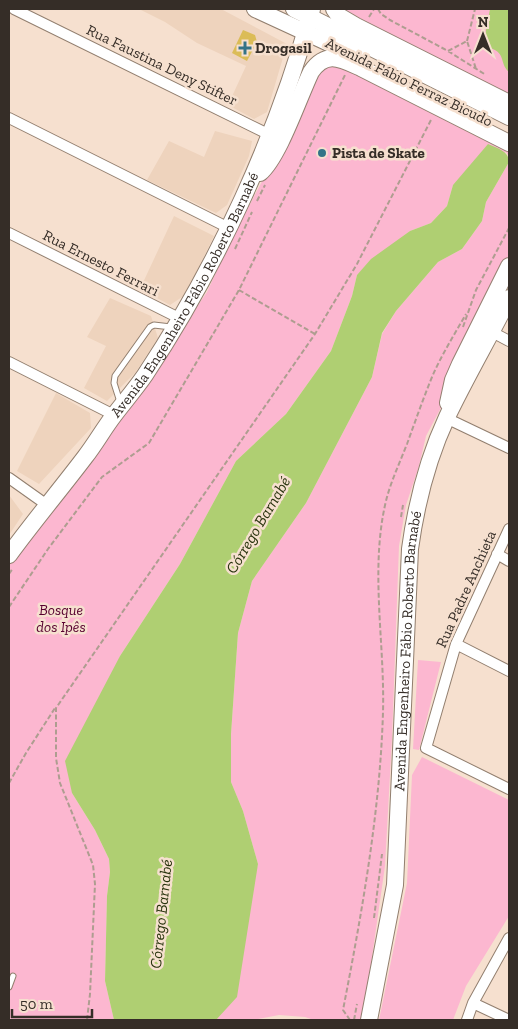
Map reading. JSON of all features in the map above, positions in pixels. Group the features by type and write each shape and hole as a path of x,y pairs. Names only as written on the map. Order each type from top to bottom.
{"main road":[{"name":"Avenida Fábio Ferraz Bicudo","path":"255,9 309,19 326,40 509,131"},
{"name":"Avenida Fábio Ferraz Bicudo","path":"294,9 309,19 509,117"},
{"path":"334,9 339,16 356,26 509,103"},
{"name":"Avenida Engenheiro Fábio Roberto Barnabé","path":"9,555 87,455 117,410 144,376 177,323 229,228 270,135 309,19"},
{"path":"250,181 268,167 286,131 311,72 316,65 328,59 338,58 361,68 509,143"},
{"path":"446,418 453,380 509,266"},
{"name":"Avenida Engenheiro Fábio Roberto Barnabé","path":"369,1020 395,885 411,540 414,521 428,468 446,418 509,298"}],"street":[{"name":"Rua Faustina Deny Stifter","path":"14,9 270,135"},
{"path":"9,118 229,228"},
{"name":"Rua Ernesto Ferrari","path":"9,233 177,323"},
{"path":"492,332 509,341"},
{"path":"9,362 117,410"},
{"path":"446,418 509,448"},
{"path":"9,478 47,505"},
{"name":"Rua Padre Anchieta","path":"509,529 456,644 426,748 509,789"},
{"path":"497,554 509,561"},
{"path":"456,644 509,671"},
{"path":"466,1020 473,1003 509,938"},
{"path":"473,1003 509,1020"}],"lane":[{"path":"117,410 115,376 150,327 177,323"},
{"path":"9,988 13,976"}],"path":[{"path":"378,9 381,14 390,20 448,51 492,79"},
{"path":"475,9 467,41 476,69"},
{"path":"448,51 467,41"},
{"path":"9,607 48,549 102,478 148,443 239,290 347,71"},
{"path":"9,783 26,753 56,708 315,334 357,264 435,113"},
{"path":"350,1020 343,1010 372,846 382,741 383,695 379,608 380,542 387,498 432,376 509,228"},
{"path":"239,290 315,334"},
{"path":"56,708 56,758 60,783 93,865 95,884 87,1020"}],"shaded area":[{"path":"139,9 221,9 287,44 267,112 254,119 228,105 246,66 197,43 165,22"},
{"path":"215,131 252,141 249,156 227,205 216,213 147,180 169,141 204,157"},
{"path":"174,216 214,236 185,295 170,305 140,289"},
{"path":"110,298 151,316 158,338 135,373 107,401 84,388 106,346 87,337"},
{"path":"56,393 90,413 91,428 39,484 17,471"},
{"path":"9,495 23,514 9,535"}],"green space":[{"path":"344,9 509,9 509,99 442,65"},
{"name":"Bosque dos Ipês","path":"340,63 509,147 509,157 506,152 453,185 447,206 431,223 410,231 357,275 352,296 331,351 286,414 236,461 180,564 120,656 72,793 95,830 109,859 105,981 114,1020 9,1020 9,562 123,416 207,292 230,242 319,73 332,65"},
{"path":"509,162 509,256 478,318 443,404 426,436 419,466 406,505 399,546 385,866 361,1020 314,1020 305,1017 279,1015 253,1020 216,1020 258,864 243,811 231,782 231,734 238,633 252,581 306,503 372,377 382,334 396,311 438,262 462,249 482,221 486,202"},
{"path":"418,660 441,662 419,750 413,749"},
{"path":"422,757 509,800 509,916 466,986 453,1020 379,1020 407,883 412,775"}],"water":[{"path":"490,9 509,9 509,72 500,54 486,47 484,41"},
{"name":"Córrego Barnabé","path":"488,144 505,153 509,162 486,202 482,221 462,249 438,262 396,311 382,333 372,377 306,503 252,581 238,633 231,734 231,782 243,811 258,864 237,997 216,1020 114,1020 105,981 109,859 95,830 72,793 65,761 120,656 180,564 236,461 286,414 331,351 352,296 357,275 371,259 410,231 431,223 447,206 453,185"}],"building":[{"name":"Drogasil","path":"243,30 255,35 257,42 247,61 232,53"}],"place":[{"name":"Drogasil","path":"245,48"},
{"name":"Pista de Skate","path":"322,153"}]}
